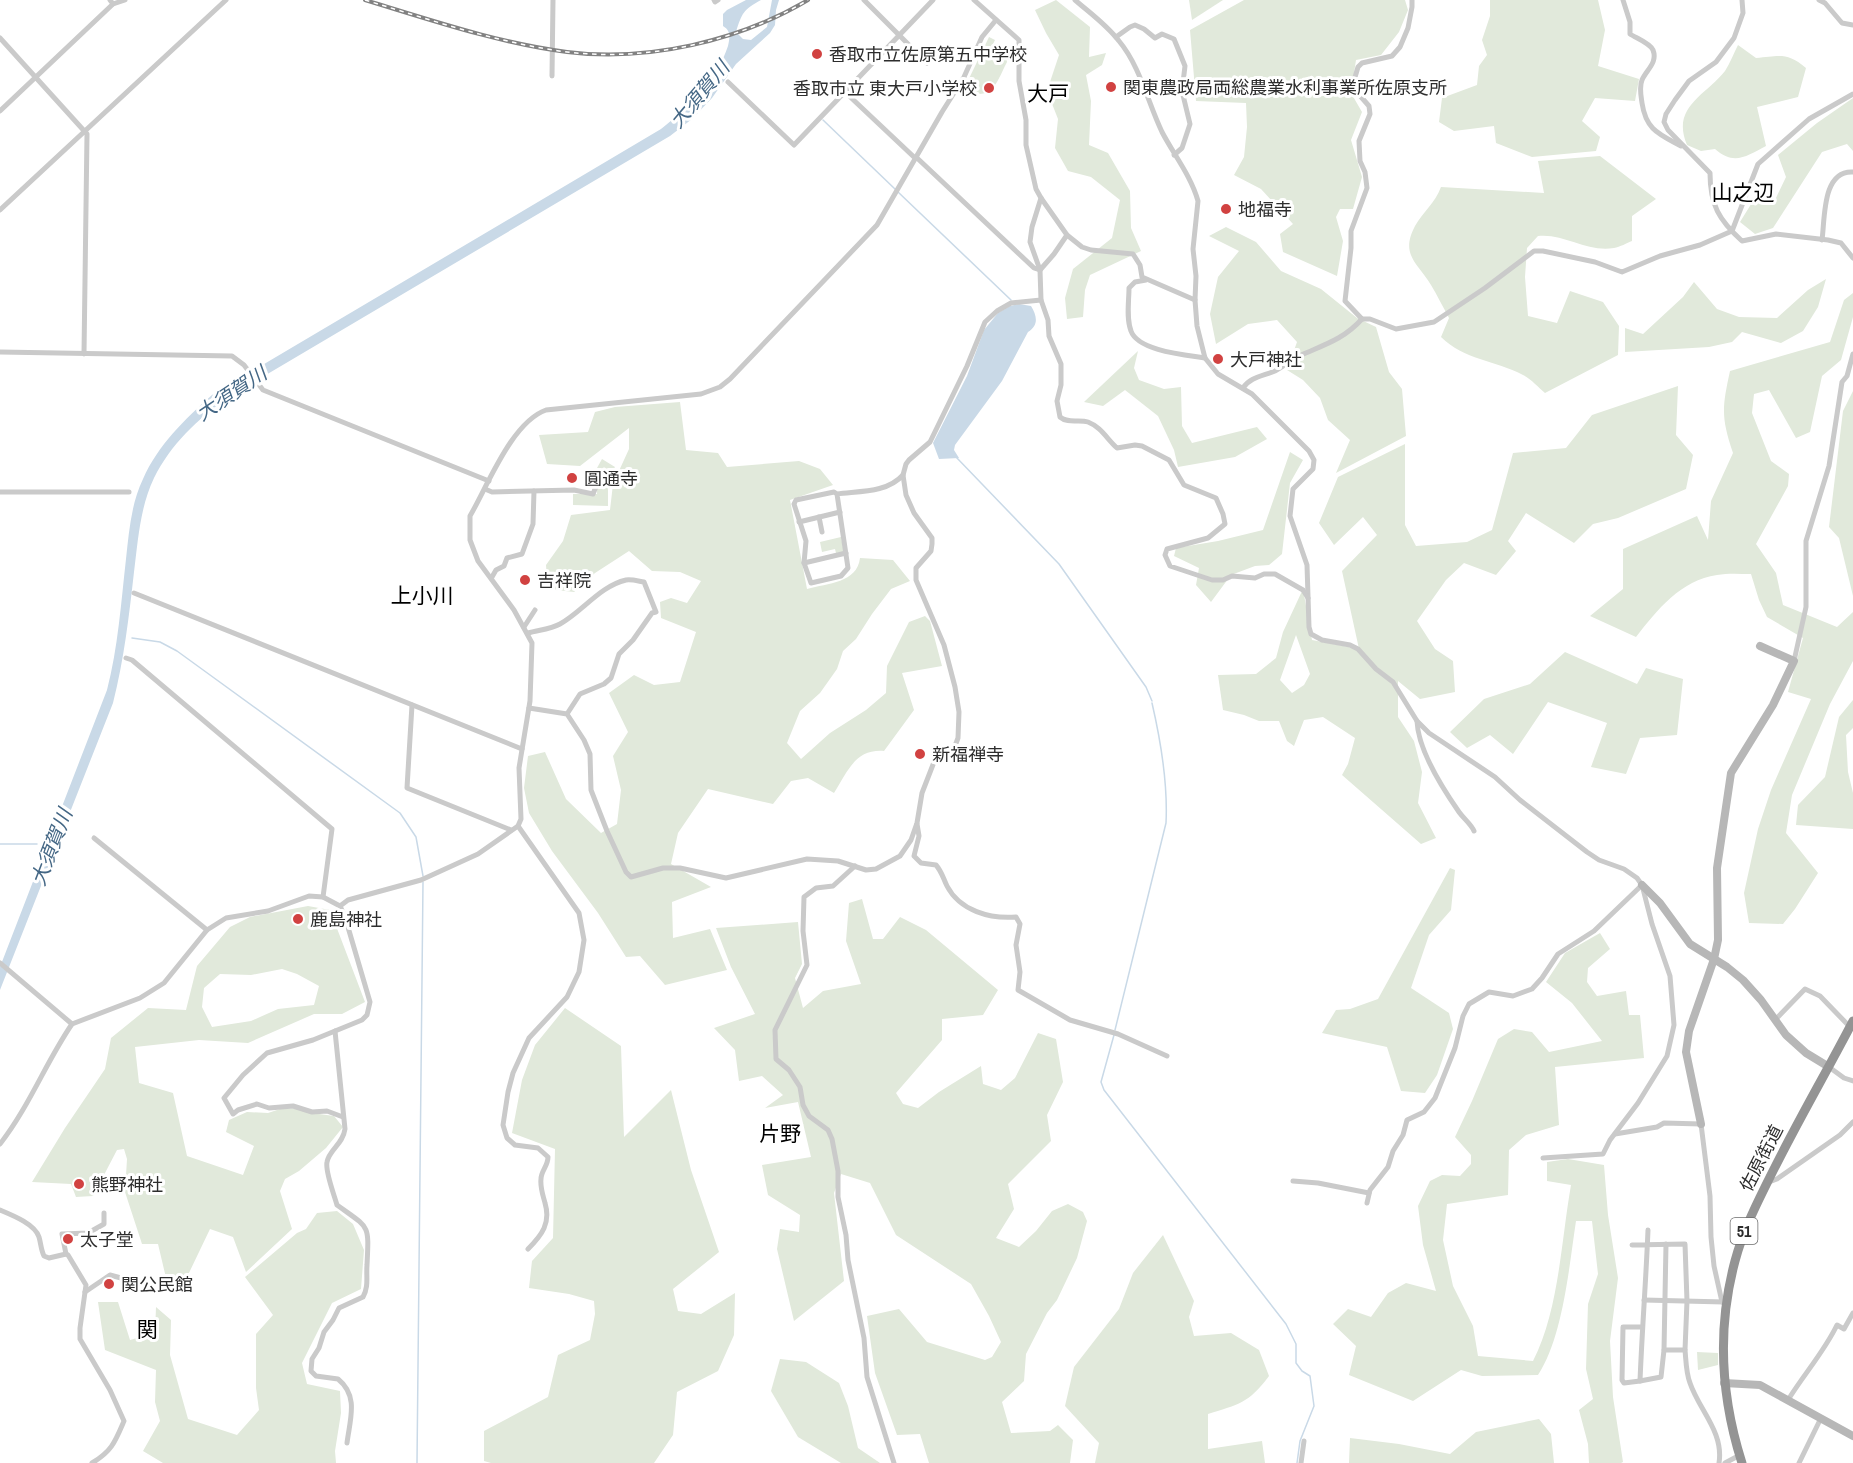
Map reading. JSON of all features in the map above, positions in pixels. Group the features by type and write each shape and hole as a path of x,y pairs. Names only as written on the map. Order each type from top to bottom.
{"highway":[{"name":"佐原街道","path":"1741,1459 1728,1412 1724,1383 1724,1302 1744,1232 1767,1182 1851,1024"}],"street":[{"path":"0,111 112,2 125,0"},
{"path":"0,210 226,0"},
{"path":"552,76 553,0"},
{"path":"864,0 927,63"},
{"path":"728,82 794,145 933,0"},
{"path":"974,0 1018,37 1019,81 1026,120 1026,145 1036,189 1067,235 1085,248 1133,254 1140,265 1140,275 1146,280 1195,300"},
{"path":"1075,0 1116,38 1134,67 1174,155 1192,184 1198,201 1193,249 1196,276 1195,300 1197,326 1205,358 1218,374 1252,394 1314,460 1313,469 1293,489 1290,516 1307,565 1311,634 1323,640 1350,645 1358,649 1376,669 1393,682 1417,721 1441,742 1495,777 1520,800 1587,852 1599,860 1624,869 1660,903 1685,938 1697,949 1743,980 1786,1035 1806,1053 1844,1078 1853,1081"},
{"path":"1362,319 1345,301 1352,248 1351,231 1367,188 1365,172 1360,161 1359,141 1370,114 1369,106 1355,90 1353,84 1358,67 1362,63 1392,56 1400,47 1408,28 1412,0"},
{"path":"1623,0 1630,22 1630,34 1652,47 1654,53 1653,63 1642,80 1640,92 1647,123 1661,135 1685,148"},
{"path":"1742,0 1743,14 1729,46 1716,62 1689,81 1666,114 1664,122 1668,130 1710,173 1713,204 1718,214 1744,242 1776,234 1822,240 1841,243 1853,258"},
{"path":"1819,0 1825,3 1842,23 1853,25"},
{"path":"340,906 348,900 421,880 478,854 518,825 522,814 519,778 529,708 532,643 492,577 478,561 469,526 470,516 507,446 524,426 542,412 557,408 701,394 725,383 877,225 964,77 982,37 996,20"},
{"path":"1116,38 1135,25 1155,38 1162,34 1174,39 1185,66 1182,91 1190,124 1182,148 1174,155"},
{"path":"0,38 87,134 84,354"},
{"path":"845,92 1034,268 1040,270"},
{"path":"1243,388 1251,379 1276,371 1300,356 1323,348 1352,329 1362,319 1370,319 1396,329 1434,322 1485,288 1534,251 1595,262 1622,272 1660,256 1700,245 1732,231 1758,164 1809,119 1853,94"},
{"path":"1822,240 1827,195 1838,176 1844,172 1853,172"},
{"path":"1041,198 1030,242 1040,270 1041,300 1048,320 1049,336 1061,364 1061,385 1057,401 1063,420 1086,422 1096,426 1117,448 1142,446 1169,460 1184,485 1214,495 1220,505 1225,524 1212,536 1167,549 1165,555 1170,566 1212,580 1223,580 1232,576 1255,578 1264,574 1275,574 1303,590 1309,600"},
{"path":"1040,270 1067,235"},
{"path":"1146,280 1135,282 1129,288 1132,334 1142,343 1156,348 1205,358"},
{"path":"529,708 567,714 584,740 590,754 591,790 607,831 626,872 631,877 663,868 680,868 726,878 807,859 838,861 866,870 876,868 900,856 911,840 917,823 922,793 934,762 955,746 959,712 944,645 916,580 916,568 931,551 932,538 914,513 905,490 903,475 909,459 930,442 967,366 985,322 997,311 1011,303 1041,300"},
{"path":"0,352 226,356 237,359 249,370 263,390 489,481"},
{"path":"1644,1300 1724,1302 1713,1258 1710,1196 1701,1124 1686,1052 1689,1032 1714,959 1719,932 1717,868 1731,773 1773,705 1794,661 1806,607 1806,541 1829,466 1842,382 1847,375 1853,354"},
{"path":"837,494 848,568 841,576 810,583 804,563 806,541 794,504 796,500 834,492 837,494 879,489 903,475"},
{"path":"485,489 492,492 574,490 593,494 599,479"},
{"path":"492,577 496,570 504,566 507,558 522,554 533,524 534,491"},
{"path":"0,492 129,492"},
{"path":"799,522 840,512"},
{"path":"819,517 822,532"},
{"path":"804,563 846,553"},
{"path":"528,633 557,626 581,610 594,597 619,583 627,580 644,582 656,612 652,612 633,640 619,654 611,678 604,684 580,694 567,714"},
{"path":"134,593 522,749"},
{"path":"524,627 535,610"},
{"path":"1760,646 1794,661"},
{"path":"126,658 132,660 332,829 323,897"},
{"path":"412,705 407,788 511,830"},
{"path":"1417,721 1429,762 1460,814 1474,831"},
{"path":"917,823 919,836 914,856 921,863 936,865 955,898 964,906 984,914 1016,917 1020,924 1016,945 1020,972 1018,990 1070,1020 1118,1034 1167,1056"},
{"path":"518,825 579,913 584,940 579,972 567,997 530,1038 513,1073 508,1092 503,1125 507,1138 515,1145 538,1148 548,1157 541,1180 547,1208 546,1223 543,1233 528,1249"},
{"path":"94,838 207,930"},
{"path":"855,866 833,886 816,888 804,897 803,931 807,965 775,1030 774,1039 776,1059 789,1070 800,1087 807,1113 811,1119 828,1130 832,1139 848,1260 864,1338 867,1377 894,1463"},
{"path":"1543,1158 1603,1154 1667,1056 1673,1038 1674,1025 1670,976 1652,924 1642,885"},
{"path":"1367,1203 1369,1193 1388,1167 1393,1151 1403,1135 1407,1120 1424,1112 1436,1098 1469,1004 1489,992 1513,996 1532,989 1558,954 1594,931 1642,885"},
{"path":"0,1144 18,1120 72,1024 140,998 164,983 207,930 226,918 268,911 309,896 323,897 340,906 362,972 370,1007 365,1018 335,1031 263,1055 224,1098 233,1114 257,1104 269,1108 293,1106 312,1112 327,1111 343,1117"},
{"path":"0,963 72,1024"},
{"path":"1775,1020 1805,989 1820,996 1851,1024"},
{"path":"335,1031 345,1129 344,1137 327,1161 327,1168 337,1205 357,1217 368,1234 368,1283 363,1297 339,1308 322,1336 319,1348 312,1359 311,1368 316,1376 338,1379 350,1392 352,1401 347,1443"},
{"path":"1767,1182 1777,1179 1840,1135 1853,1122"},
{"path":"1615,1134 1657,1127 1664,1123 1701,1124"},
{"path":"1293,1181 1318,1183 1369,1193"},
{"path":"0,1210 16,1217 36,1231 44,1256 49,1258 66,1254"},
{"path":"92,1463 113,1446 124,1421 110,1390 80,1340 86,1285 79,1270 66,1254 62,1234 88,1233 104,1224 104,1213"},
{"path":"1640,1381 1648,1230"},
{"path":"1642,1327 1623,1327 1622,1380 1624,1383 1661,1377 1664,1350 1666,1244"},
{"path":"1632,1245 1684,1244 1687,1301 1685,1350 1689,1382 1719,1442 1721,1451 1719,1463"},
{"path":"85,1292 110,1275 121,1278 129,1285 150,1279"},
{"path":"1788,1400 1826,1348 1837,1325 1844,1329 1853,1313"},
{"path":"1664,1350 1685,1350"},
{"path":"1724,1383 1760,1385 1853,1436"},
{"path":"1799,1463 1821,1418"},
{"path":"1301,1463 1304,1441"},
{"path":"1725,1463 1741,1459"}],"shaded area":[{"path":"1056,0 1090,27 1089,57 1106,53 1102,65 1086,75 1091,101 1089,145 1108,153 1130,191 1131,228 1141,251 1090,275 1085,290 1083,317 1067,319 1065,298 1073,269 1112,238 1120,200 1091,177 1068,171 1055,148 1058,119 1047,91 1059,55 1035,10"},
{"path":"1189,0 1223,0 1192,20"},
{"path":"1244,0 1405,0 1408,10 1399,32 1381,55 1356,60 1351,93 1362,112 1351,140 1362,177 1353,209 1340,209 1336,217 1343,241 1337,276 1283,252 1280,234 1293,224 1261,189 1234,175 1244,157 1247,127 1246,103 1196,101 1190,30"},
{"path":"1490,0 1598,0 1605,30 1598,66 1639,79 1635,101 1595,98 1582,121 1600,137 1596,151 1532,157 1496,143 1494,126 1454,131 1439,122 1442,98 1477,85 1479,66 1487,55 1482,40 1490,16"},
{"path":"989,37 995,40 992,46 997,46 1005,52 1007,62 989,91 979,94 971,88 969,92 964,89"},
{"path":"1738,45 1756,58 1788,57 1806,68 1798,97 1757,107 1766,146 1747,156 1734,158 1715,149 1701,151 1687,145 1683,132 1683,121 1693,103 1725,71"},
{"path":"1853,98 1853,151 1847,144 1822,152 1773,228 1755,234 1740,222 1753,201 1776,198 1786,177 1778,155 1817,123"},
{"path":"1600,156 1656,199 1632,216 1632,241 1621,246 1595,248 1557,237 1538,236 1527,248 1525,277 1528,316 1557,323 1570,291 1603,302 1619,326 1618,355 1545,393 1523,375 1460,351 1441,337 1449,318 1431,285 1412,258 1409,244 1415,226 1436,198 1441,187 1544,193 1538,161"},
{"path":"1226,227 1256,242 1281,271 1321,289 1357,318 1376,327 1389,372 1402,389 1406,436 1336,473 1350,440 1328,420 1320,398 1303,380 1287,370 1297,342 1277,320 1248,324 1216,344 1210,314 1218,277 1239,251 1209,236"},
{"path":"1826,279 1818,307 1803,331 1781,343 1742,332 1732,342 1709,347 1625,352 1625,328 1643,334 1683,297 1694,282 1717,309 1739,317 1777,318 1808,290"},
{"path":"1853,293 1853,317 1841,360 1822,376 1810,432 1796,438 1769,390 1754,394 1752,413 1771,461 1789,474 1788,486 1756,544 1776,573 1783,605 1837,627 1853,612 1853,661 1830,704 1792,795 1786,833 1818,873 1783,924 1749,923 1744,893 1758,829 1771,790 1811,699 1788,692 1803,638 1767,617 1751,574 1717,575 1692,583 1661,607 1636,637 1590,616 1623,589 1623,549 1697,516 1708,540 1711,501 1733,453 1726,430 1724,412 1730,371 1830,342 1844,300"},
{"path":"1138,351 1134,368 1139,380 1164,389 1181,387 1182,426 1192,443 1257,427 1267,439 1235,457 1178,467 1174,450 1158,416 1125,390 1103,406 1084,402"},
{"path":"1678,386 1676,435 1693,455 1686,489 1618,518 1593,524 1574,543 1526,513 1508,541 1516,551 1496,575 1464,563 1446,580 1417,621 1435,649 1453,661 1455,692 1420,699 1398,681 1398,717 1414,741 1422,772 1418,803 1436,838 1421,844 1342,775 1348,764 1355,738 1323,717 1304,720 1294,746 1287,741 1279,721 1259,721 1223,710 1218,675 1256,674 1276,658 1283,632 1303,589 1312,640 1359,649 1342,571 1377,535 1363,517 1334,545 1319,523 1338,477 1405,444 1405,525 1416,546 1467,542 1492,530 1513,453 1566,448 1592,415","holes":["1296,635 1310,674 1304,685 1292,693 1280,680"]},
{"path":"1853,391 1853,596 1839,538 1829,527 1843,411"},
{"path":"680,402 686,450 718,453 727,467 799,461 820,469 833,485 790,500 807,589 840,581 847,577 858,566 860,558 893,560 910,581 891,589 856,639 843,651 837,669 820,693 800,711 787,743 801,759 830,733 866,710 886,693 887,666 909,622 925,616 930,621 942,666 902,673 914,710 884,751 866,754 853,763 834,793 808,778 791,781 773,804 708,789 678,833 671,864 711,887 672,902 673,938 710,929 727,970 665,985 640,956 626,957 598,913 552,851 529,813 524,788 528,756 545,752 566,799 601,833 617,824 621,790 613,756 628,732 609,693 634,675 654,685 680,682 696,632 661,618 660,602 671,598 687,603 701,581 680,572 652,571 629,551 595,573 574,592 556,590 547,579 546,565 563,541 571,515 610,510 613,484 629,449 629,428 580,466 547,464 539,435 588,432 595,412 615,407"},
{"path":"1290,452 1303,460 1290,483 1282,554 1269,565 1255,566 1231,575 1211,602 1196,585 1199,568 1174,556 1176,548 1263,530"},
{"path":"602,459 615,467 608,478 608,506 573,505 573,494 597,494 597,468"},
{"path":"841,537 844,552 836,553 835,549 822,552 820,542"},
{"path":"1565,652 1637,684 1646,668 1683,679 1677,735 1640,738 1626,774 1591,767 1607,723 1548,702 1513,754 1490,735 1467,748 1450,732 1484,699 1530,684"},
{"path":"1853,700 1853,728 1846,735 1848,772 1853,793 1853,829 1796,825 1798,805 1825,777 1839,717"},
{"path":"1450,868 1455,870 1451,910 1429,935 1411,988 1449,1013 1453,1029 1437,1075 1425,1093 1401,1091 1387,1047 1322,1033 1336,1010 1350,1009 1378,999"},
{"path":"862,899 873,939 883,939 900,917 926,930 998,990 983,1015 942,1019 942,1040 896,1093 903,1104 918,1108 981,1066 983,1084 1001,1090 1015,1078 1038,1033 1056,1039 1063,1082 1047,1115 1051,1141 1008,1184 1014,1209 996,1238 1019,1247 1052,1211 1068,1204 1083,1212 1087,1221 1077,1258 1057,1300 1047,1313 1026,1354 1024,1381 1002,1402 1011,1433 1050,1431 1058,1425 1073,1440 1070,1463 929,1463 920,1434 897,1435 875,1373 867,1316 899,1309 927,1342 985,1360 992,1357 1001,1342 971,1284 896,1235 870,1183 841,1174 834,1193 844,1281 794,1321 777,1249 780,1229 799,1232 800,1215 768,1195 762,1165 811,1157 798,1102 765,1108 783,1095 762,1076 739,1081 735,1050 714,1028 755,1014 731,967 716,928 798,922 802,964 795,978 803,1008 823,991 861,984 846,941 849,903"},
{"path":"308,906 330,910 365,1002 342,1014 314,1014 248,1043 199,1040 135,1047 139,1083 173,1093 187,1156 243,1175 254,1146 226,1132 229,1120 247,1112 268,1113 283,1108 334,1116 343,1127 326,1148 299,1171 285,1179 280,1191 292,1229 246,1272 233,1237 210,1229 188,1275 176,1287 167,1282 158,1244 142,1244 125,1192 127,1159 124,1149 117,1150 93,1196 76,1197 71,1184 32,1182 105,1069 111,1038 148,1008 186,1010 197,966 230,927 250,917","holes":["282,969 319,986 314,1005 278,1009 251,1021 212,1027 202,1007 204,988 220,974 251,975"]},
{"path":"1600,933 1610,949 1588,968 1587,982 1597,996 1626,991 1629,1015 1640,1015 1644,1058 1555,1067 1559,1125 1526,1135 1509,1150 1508,1195 1447,1204 1443,1240 1453,1286 1473,1326 1478,1356 1533,1361 1542,1341 1554,1298 1571,1185 1547,1181 1547,1162 1568,1159 1604,1165 1608,1215 1618,1278 1610,1341 1613,1397 1623,1462 1621,1463 1589,1463 1588,1444 1579,1410 1593,1399 1586,1369 1588,1304 1598,1274 1592,1221 1576,1221 1559,1322 1547,1359 1538,1375 1482,1376 1461,1370 1413,1401 1349,1375 1356,1346 1333,1324 1348,1309 1371,1317 1388,1293 1406,1283 1436,1291 1423,1245 1418,1206 1430,1181 1442,1175 1460,1176 1471,1164 1471,1155 1455,1137 1498,1039 1514,1029 1532,1032 1549,1052 1602,1041 1572,1003 1546,982 1565,953"},
{"path":"565,1008 621,1046 624,1137 671,1090 691,1170 719,1252 673,1289 678,1311 701,1314 735,1293 734,1335 718,1371 677,1392 673,1435 654,1463 491,1463 484,1461 484,1431 548,1397 558,1355 590,1340 595,1314 594,1301 569,1294 529,1288 532,1261 553,1238 555,1149 512,1133 522,1080 535,1045"},
{"path":"337,1211 353,1224 364,1250 361,1289 332,1303 302,1363 307,1384 340,1391 341,1413 335,1451 336,1463 163,1463 143,1451 160,1421 155,1402 156,1370 105,1350 98,1302 118,1302 130,1340 155,1333 156,1307 171,1320 170,1355 188,1419 237,1435 259,1410 256,1388 256,1334 273,1315 245,1277 297,1233 306,1229 317,1213"},
{"path":"1163,1235 1194,1301 1189,1317 1194,1336 1231,1333 1259,1350 1269,1376 1249,1398 1208,1414 1208,1449 1262,1441 1265,1463 1095,1463 1099,1443 1065,1406 1074,1367 1119,1309 1133,1273"},
{"path":"1697,1352 1718,1353 1718,1365 1698,1370"},
{"path":"780,1359 806,1362 839,1383 848,1406 858,1448 880,1463 841,1463 798,1437 771,1391"},
{"path":"1539,1419 1551,1434 1554,1463 1349,1463 1350,1438 1399,1444 1450,1454 1476,1432"}],"water":[{"name":"大須賀川","path":"746,0 761,0 742,16 736,32 743,39 751,40 767,27 772,0 779,0 775,25 770,33 736,64 712,98 692,119 670,136 227,398 195,424 168,454 149,489 143,512 126,638 113,703 0,990 0,967 107,690 117,642 133,508 143,479 164,444 182,423 212,395 661,129 692,102 717,71 729,40 729,32 723,26 723,14"},
{"path":"1019,304 1031,306 1036,317 1034,326 1028,332 1002,381 955,445 954,450 959,458 939,459 933,443 967,376 984,330 998,313"}],"waterway":[{"path":"823,120 895,189"},
{"path":"898,192 1011,300"},
{"path":"956,457 1059,564 1146,687 1152,701"},
{"path":"132,638 160,642 177,651 400,813 416,837 423,876"},
{"path":"1115,1030 1166,823 1163,763 1152,703"},
{"name":"大須賀川","path":"0,844 37,844"},
{"path":"417,1463 423,882"},
{"path":"1114,1035 1101,1082 1104,1090 1286,1324 1296,1344 1296,1363 1310,1376 1314,1406 1300,1441 1297,1463"}],"railway":[{"path":"365,0 516,43 567,52 598,54 661,51 692,45 753,27 808,0"}],"place":[{"name":"香取市立佐原第五中学校","path":"817,54"},
{"name":"関東農政局両総農業水利事業所佐原支所","path":"1111,87"},
{"name":"香取市立 東大戸小学校","path":"989,88"},
{"name":"地福寺","path":"1226,209"},
{"name":"大戸神社","path":"1218,359"},
{"name":"圓通寺","path":"572,478"},
{"name":"吉祥院","path":"525,580"},
{"name":"新福禅寺","path":"920,754"},
{"name":"鹿島神社","path":"298,919"},
{"name":"熊野神社","path":"79,1184"},
{"name":"太子堂","path":"68,1239"},
{"name":"関公民館","path":"109,1284"}],"district":[{"name":"大戸","path":"1048,93"},
{"name":"山之辺","path":"1743,192"},
{"name":"上小川","path":"422,595"},
{"name":"片野","path":"780,1133"},
{"name":"関","path":"147,1329"}]}
